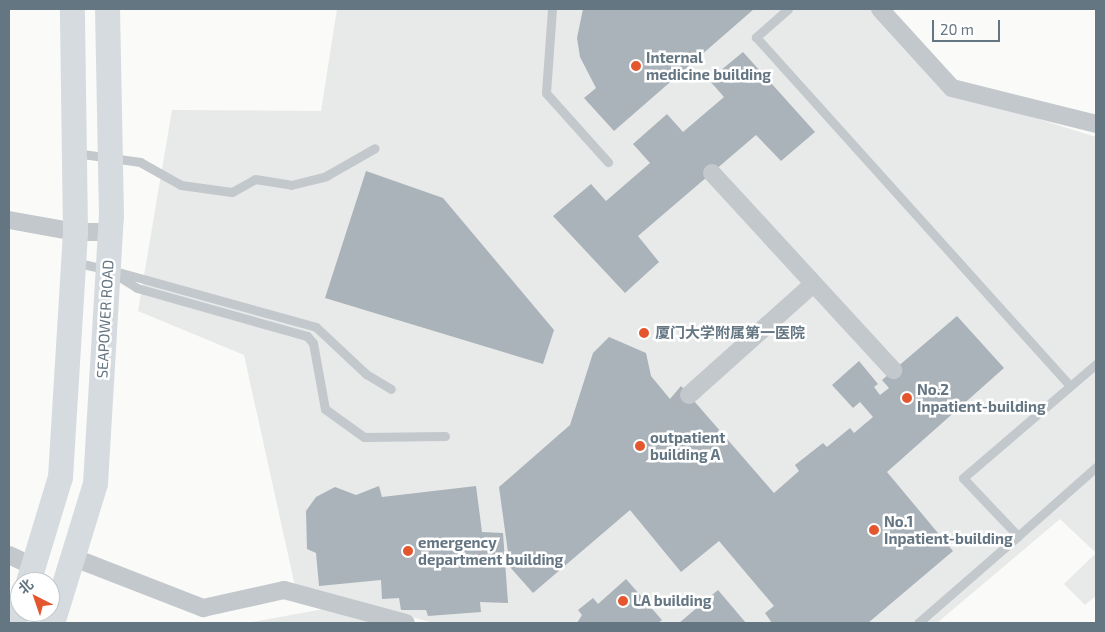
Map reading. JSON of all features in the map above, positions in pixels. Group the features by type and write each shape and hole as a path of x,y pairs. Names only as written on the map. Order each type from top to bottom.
{"main road":[{"path":"31,572 60,476 75,232 72,9"},
{"name":"SEAPOWER ROAD","path":"52,623 95,482 110,232 107,9"}],"street":[{"path":"880,9 952,88 1096,124"},
{"path":"712,173 893,370"},
{"path":"9,220 75,232 110,232"},
{"path":"689,395 813,284"},
{"path":"9,555 28,572"},
{"path":"72,557 203,608 284,590 406,623"}],"lane":[{"path":"552,9 546,93 608,162"},
{"path":"788,9 756,37 1069,385"},
{"path":"74,152 140,162 180,185 232,192 255,178 292,185 326,176 375,148"},
{"path":"74,262 108,269 316,327 366,374 391,389"},
{"path":"108,269 137,288 306,336 313,343 325,409 364,437 445,436"},
{"path":"1018,536 963,478 1069,385 1096,364"},
{"path":"918,623 1096,467"}],"shaded area":[{"name":"厦门大学附属第一医院","path":"337,9 874,9 943,89 1096,137 1096,553 1060,519 937,623 434,623 295,586 244,355 138,311 172,110 321,111"},
{"path":"1096,553 1096,596 1085,605 1064,584"},
{"path":"329,608 380,623 247,623"}],"building":[{"name":"Internal medicine building","path":"583,9 754,9 614,131 584,98 596,88 580,57 577,38"},
{"path":"743,52 815,132 781,161 756,135 638,236 659,262 625,293 553,216 591,184 606,201 650,163 633,144 667,114 683,132 724,97 709,80"},
{"path":"366,171 443,198 554,330 543,364 325,298"},
{"path":"957,316 1004,368 887,472 953,551 868,623 772,623 765,613 774,606 719,541 681,572 630,510 533,593 510,567 499,487 570,425 593,353 609,337 646,353 651,376 670,399 681,386 774,493 799,471 795,465 823,443 827,447 850,428 854,433 873,417 860,402 853,408 832,385 859,361 878,384 874,387 880,395 889,388 882,380"},
{"name":"emergency department building","path":"379,486 382,497 476,486 482,532 503,533 508,603 480,602 481,612 428,616 426,610 401,610 399,598 382,599 381,580 319,586 316,553 307,549 306,511 316,497 335,487 356,495"},
{"name":"LA building","path":"626,579 662,620 658,623 577,623 582,615 578,610 593,598 598,604"},
{"path":"718,590 746,623 679,623"}],"place":[{"name":"Internal medicine building","path":"636,66"},
{"name":"厦门大学附属第一医院","path":"644,333"},
{"name":"No.2 Inpatient-building","path":"907,398"},
{"name":"outpatient building A","path":"640,446"},
{"name":"No.1 Inpatient-building","path":"874,530"},
{"name":"emergency department building","path":"408,551"},
{"name":"LA building","path":"623,601"}]}
